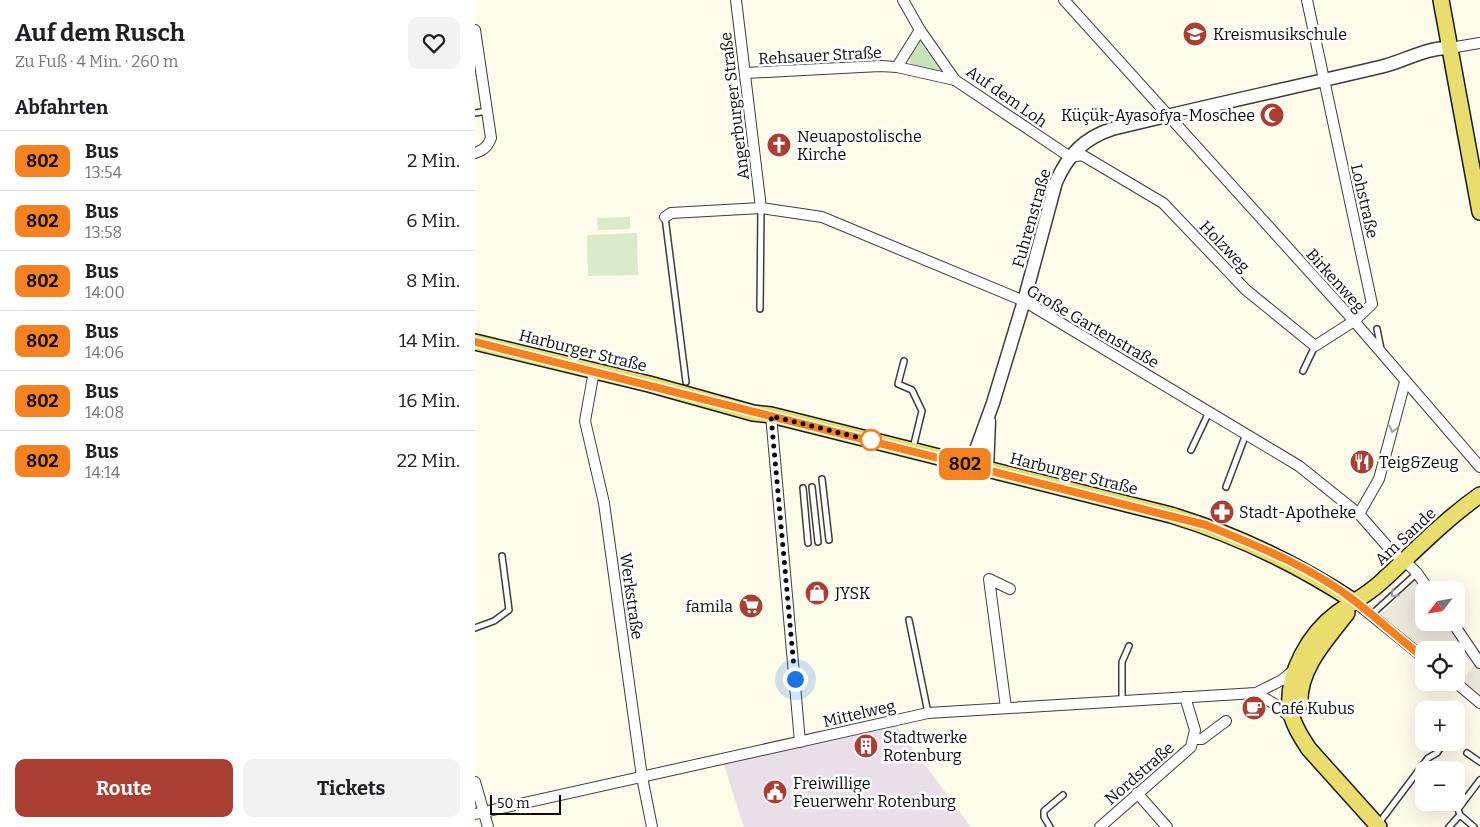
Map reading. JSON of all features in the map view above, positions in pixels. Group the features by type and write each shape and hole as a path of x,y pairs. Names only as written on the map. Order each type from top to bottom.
{"main road":[{"path":"1441,0 1480,212"},
{"name":"Harburger Straße","path":"475,342 594,371 685,388 753,413 912,450 1206,525 1266,550 1322,580 1355,602"},
{"name":"Am Sande","path":"1355,602 1379,584 1443,524 1480,495"},
{"path":"1355,602 1337,613 1323,626 1295,669 1291,693 1293,720 1309,749 1379,826"},
{"path":"1342,784 1311,740 1301,716 1299,694 1305,673 1315,656 1355,602"}],"street":[{"name":"Angerburger Straße","path":"736,0 761,208"},
{"name":"Auf dem Loh","path":"903,0 920,30 955,80 1070,157"},
{"name":"Birkenweg","path":"1064,0 1354,321 1480,467"},
{"path":"1307,0 1323,81"},
{"path":"475,30 491,138 489,145 481,151 475,152"},
{"name":"Rehsauer Straße","path":"897,67 920,30"},
{"path":"1450,48 1480,43"},
{"name":"Fuhrenstraße","path":"970,466 989,414 1024,302 1057,182 1070,157 1087,140 1103,132 1389,66 1432,49 1450,48"},
{"name":"Rehsauer Straße","path":"745,73 897,67 955,80"},
{"name":"Lohstraße","path":"1323,81 1372,304 1354,321"},
{"name":"Holzweg","path":"1070,157 1082,155 1163,203 1246,290 1315,346"},
{"name":"Große Gartenstraße","path":"665,217 671,213 761,208 822,217 1024,302 1299,466 1359,514 1394,554 1404,560 1423,581"},
{"path":"1315,346 1354,321"},
{"name":"Werkstraße","path":"594,371 585,421 604,503 642,777 652,827"},
{"path":"1359,514 1379,479 1405,382"},
{"name":"Fuhrenstraße","path":"987,469 989,414"},
{"path":"771,416 800,742"},
{"path":"1006,708 989,579 1010,589"},
{"path":"1355,602 1415,651"},
{"path":"1458,631 1480,663"},
{"name":"Mittelweg","path":"479,813 928,713 1256,693 1282,680 1295,669"},
{"path":"1465,690 1480,703"},
{"path":"1256,693 1276,705 1293,720"},
{"name":"Nordstraße","path":"1100,827 1191,747 1195,739 1195,730 1185,697"},
{"name":"Nordstraße","path":"1195,739 1202,739 1226,722"},
{"path":"475,782 479,813 487,827"},
{"path":"1137,794 1167,827"}],"lane":[{"path":"475,113 487,111"},
{"path":"759,309 761,208"},
{"path":"665,217 685,388"},
{"path":"1377,329 1382,354"},
{"path":"1303,371 1315,346"},
{"path":"904,361 898,384 912,390 922,412 912,450"},
{"path":"1191,450 1209,412"},
{"path":"1225,487 1246,434"},
{"path":"822,479 829,540"},
{"path":"813,487 818,542"},
{"path":"803,488 808,543"},
{"path":"475,628 493,621 509,610 502,556"},
{"path":"1370,616 1417,573"},
{"path":"909,620 928,713"},
{"path":"1122,701 1122,662 1129,646"},
{"path":"1379,826 1428,758 1438,751"},
{"path":"1467,753 1480,762"},
{"path":"1474,827 1460,815 1458,809 1480,780"},
{"path":"1050,827 1044,817 1044,811 1063,795"},
{"path":"1449,827 1460,815"}],"shaded area":[{"path":"1419,577 1421,581 1415,581 1415,631 1458,631 1465,641 1415,641 1415,651 1375,620"},
{"path":"1465,642 1480,663 1480,703 1465,690 1465,677 1475,664 1465,656"},
{"path":"894,723 971,827 744,827 722,759"}],"green space":[{"path":"920,42 941,71 914,66 910,63 909,56"},
{"path":"630,217 630,229 598,230 597,218"},
{"path":"637,233 638,275 588,276 587,235"}],"bus line":[{"name":"802","path":"475,342 649,384 704,401 855,436 1206,525 1266,550 1322,580 1355,602 1415,651"}],"place":[{"name":"Kreismusikschule","path":"1195,34"},
{"name":"Küçük-Ayasofya-Moschee","path":"1272,115"},
{"name":"Neuapostolische Kirche","path":"779,145"},
{"name":"Teig&Zeug","path":"1362,462"},
{"name":"Stadt-Apotheke","path":"1222,512"},
{"name":"JYSK","path":"817,593"},
{"name":"famila","path":"751,606"},
{"name":"Café Kubus","path":"1254,708"},
{"name":"Stadtwerke Rotenburg","path":"866,746"},
{"name":"Freiwillige Feuerwehr Rotenburg","path":"775,792"}],"route":[{"path":"795,679 771,416 873,441 871,440"}]}
